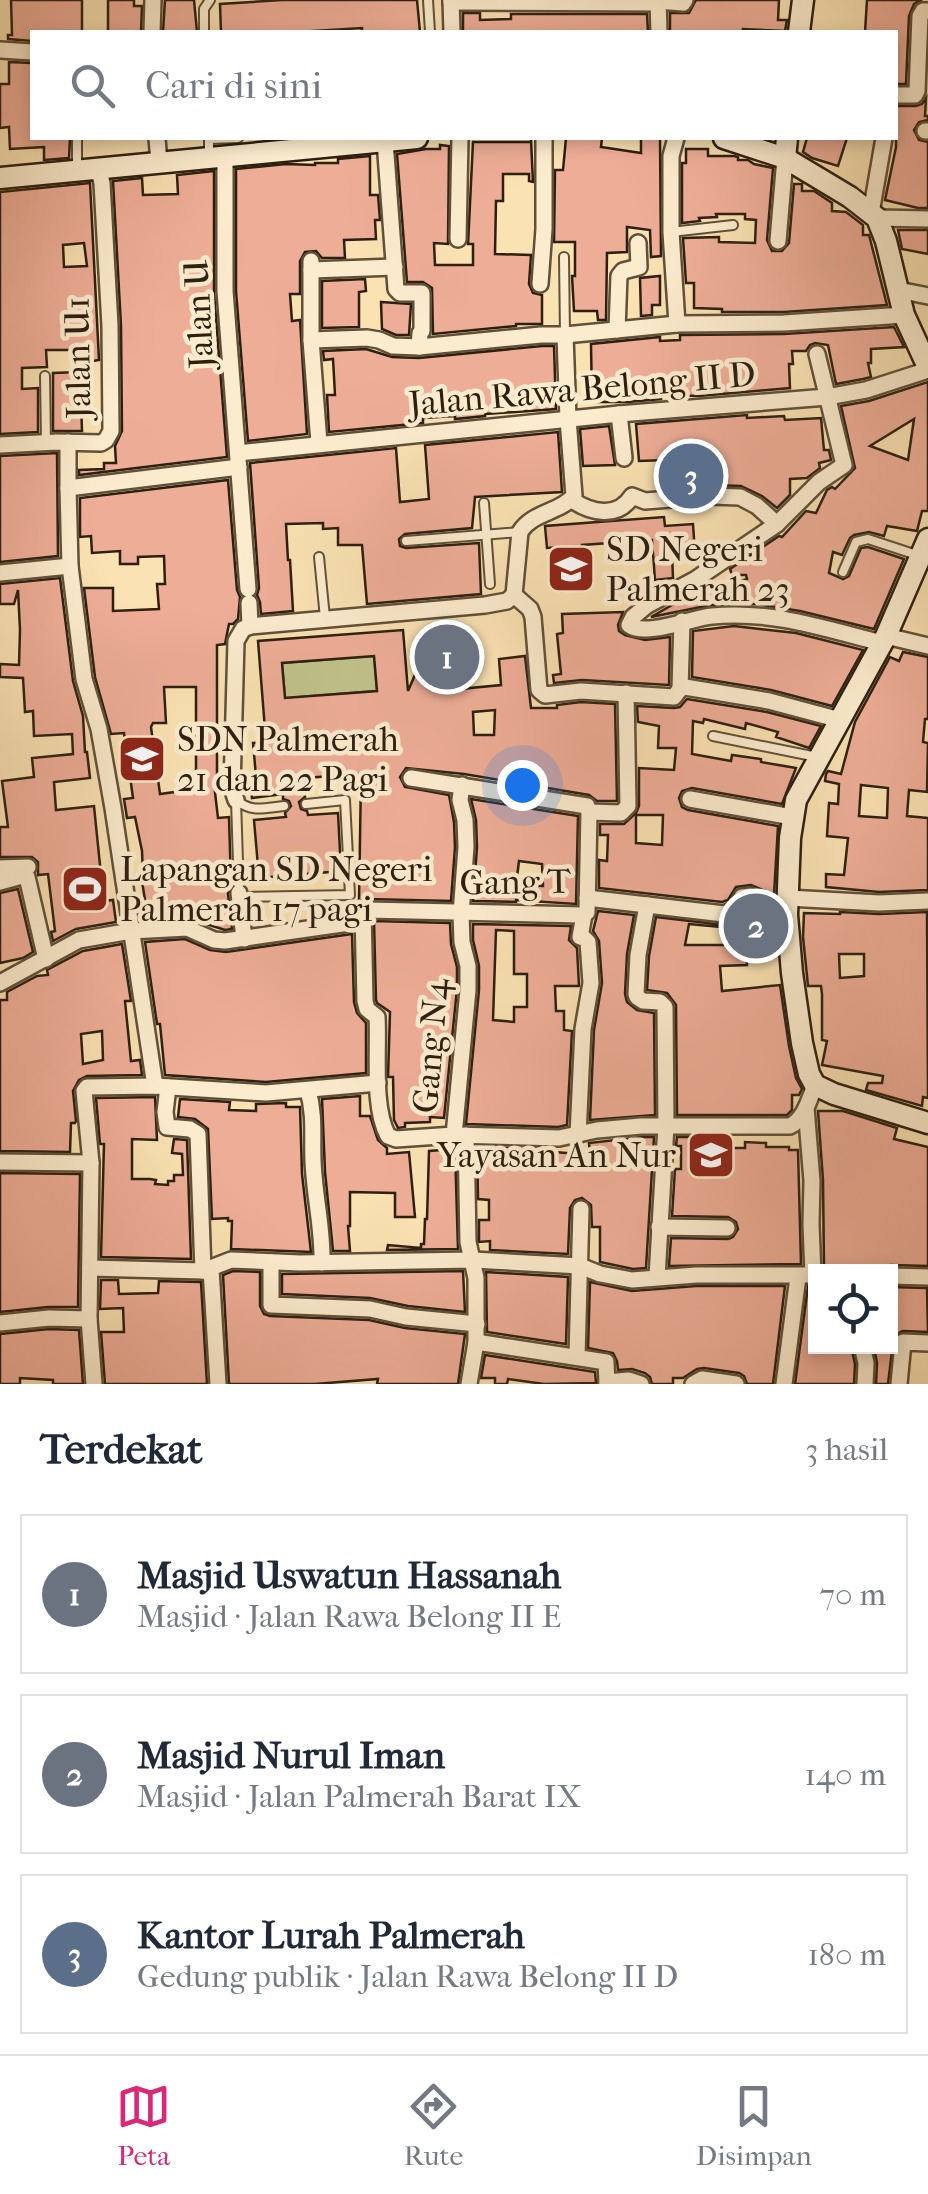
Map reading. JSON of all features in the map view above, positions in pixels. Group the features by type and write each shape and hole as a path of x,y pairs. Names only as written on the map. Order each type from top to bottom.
{"street":[{"path":"152,30 153,0"},
{"path":"452,30 451,1 685,0"},
{"path":"799,30 803,0"},
{"path":"658,1 658,30"},
{"path":"898,95 914,95 918,91 920,16 928,11"},
{"path":"0,50 30,52"},
{"path":"157,140 158,163"},
{"path":"0,178 158,163 213,148 385,140 396,290 422,294 419,347"},
{"path":"458,239 460,140"},
{"path":"540,284 544,140"},
{"path":"675,140 671,156 670,232 677,324"},
{"path":"736,140 786,148 874,215 882,227 904,315 928,369"},
{"path":"874,215 884,140"},
{"name":"Jalan U","path":"213,148 250,626"},
{"path":"778,240 786,148"},
{"name":"Jalan U1","path":"0,445 101,443 112,431 102,183 88,168"},
{"path":"874,215 928,219"},
{"path":"618,330 620,276 639,267 638,243"},
{"path":"319,443 311,340 311,266 396,267"},
{"path":"898,290 928,296"},
{"path":"311,340 367,338 393,346 419,347 677,324 784,323 904,315"},
{"path":"236,800 232,788 236,641 243,629 325,618 486,606 514,596 520,532 528,521 566,505 575,490 565,335"},
{"path":"818,354 844,465 818,482 778,524 638,612 629,625 640,629 737,614 780,617 928,646"},
{"name":"Jalan Rawa Belong II D","path":"68,488 319,443 828,397 866,390 928,369"},
{"path":"620,414 624,458"},
{"path":"68,442 70,566 84,679 99,729 167,1127 190,1129 198,1134 218,1384"},
{"path":"572,500 595,510 613,512 626,506 632,496 645,501 729,495 749,500 778,524"},
{"path":"926,546 884,639 796,800 788,907 802,1042 815,1086 928,1123"},
{"path":"0,573 70,566"},
{"path":"514,596 530,609 533,617 540,693 548,696 581,690 674,697 685,687 768,701 840,720"},
{"path":"680,689 682,621"},
{"path":"588,812 621,813 627,809 626,694"},
{"name":"Gang T","path":"0,983 79,940 130,928 187,928 214,940 244,939 349,922 363,911 461,914 585,906 587,806 411,778"},
{"name":"Gang N4","path":"462,785 466,847 461,914 468,990 460,1135 468,1242 476,1278 477,1324 470,1384"},
{"path":"690,799 792,816"},
{"path":"0,868 28,867"},
{"path":"0,882 27,878 46,959"},
{"path":"240,893 244,939"},
{"path":"578,1135 583,1029 591,983 588,942 580,937 585,906 648,904 724,914 736,908 742,897 750,896 788,907 928,900"},
{"path":"648,904 638,955 636,994 643,1002 664,1005 666,1126 657,1277"},
{"path":"363,911 365,1002 367,1009 378,1017 378,1083 388,1136 559,1138 614,1128 790,1126 806,1108 815,1086"},
{"path":"94,1384 89,1319 91,1163 84,1091 87,1087 161,1086 266,1094 378,1083"},
{"path":"308,1090 323,1238 322,1263"},
{"path":"806,1108 812,1181 809,1264"},
{"path":"0,1162 91,1163"},
{"path":"577,1357 581,1209"},
{"path":"660,1228 727,1228"},
{"path":"90,1268 207,1270 231,1260 473,1260 580,1266 632,1280 808,1276"},
{"path":"270,1262 272,1305 370,1309 477,1324"},
{"path":"898,1276 928,1277"},
{"path":"784,1384 808,1280"},
{"path":"0,1322 89,1319"},
{"path":"476,1342 606,1362 606,1383 629,1380 641,1384"},
{"path":"899,1384 903,1342 928,1344"},
{"path":"864,1354 865,1384"},
{"path":"693,1384 702,1379 736,1384"}],"lane":[{"path":"204,30 204,8 210,0"},
{"path":"428,0 430,30"},
{"path":"78,140 88,168"},
{"path":"670,232 733,225"},
{"path":"564,257 565,335"},
{"path":"45,376 46,443"},
{"path":"484,504 490,584"},
{"path":"406,541 520,532"},
{"path":"843,572 856,542 862,539 907,550 926,546"},
{"path":"319,557 325,618"},
{"path":"713,736 820,758"},
{"path":"236,800 251,809 284,806"},
{"path":"236,800 243,897 350,895 346,800 306,804"}],"green space":[{"path":"374,656 377,691 285,698 282,663"}],"building":[{"path":"11,0 82,0 82,30 30,30 30,41 8,39 12,35"},
{"path":"108,0 134,0 134,6 142,6 141,30 108,30"},
{"path":"165,0 194,0 197,30 163,30"},
{"path":"417,0 420,30 221,30 220,4"},
{"path":"696,0 779,0 778,20 787,20 785,30 670,30 670,13 689,13"},
{"path":"867,0 922,0 914,4 909,16 906,84 898,84 898,30 865,30"},
{"path":"463,13 480,13 480,20 511,19 511,14 647,14 648,30 463,30"},
{"path":"9,62 30,63 30,140 70,140 69,158 44,160 44,147 10,149 9,127 0,128 0,84 9,84"},
{"path":"926,98 928,120 919,122 914,130 919,140 928,142 928,208 885,200 898,140 898,106 922,104"},
{"path":"531,140 533,182 529,181 529,174 503,174 503,201 496,201 495,254 531,255 529,284 533,293 542,295 542,324 433,334 432,288 423,282 407,282 397,154 449,146 448,244 434,243 435,265 473,265 473,244 468,244 473,142"},
{"path":"566,140 602,140 601,147 641,153 641,140 660,140 661,256 651,257 650,230 627,227 627,252 607,253 606,320 598,320 597,311 574,311 575,242 554,242 555,170 563,170"},
{"path":"806,140 846,140 838,166 803,152"},
{"path":"686,149 708,149 708,156 734,156 773,168 767,240 772,251 782,251 789,243 794,184 802,184 802,191 814,191 832,203 832,211 846,212 863,225 887,305 784,312 694,308 694,283 686,283 683,238 719,237 719,242 755,243 756,220 745,219 745,214 716,214 717,217 682,223 682,163 686,163"},
{"path":"370,156 370,195 378,195 380,220 375,220 376,239 344,240 345,258 322,258 316,251 305,252 300,261 300,294 290,294 292,321 300,320 307,434 248,441 236,291 236,169 338,163 338,159"},
{"path":"214,171 214,292 227,457 79,475 79,470 104,469 104,463 116,463 115,446 122,431 113,181 142,178 143,195 178,194 177,175"},
{"path":"90,183 99,360 74,364 73,350 46,350 47,367 22,368 22,389 38,388 38,432 0,434 0,192","holes":["84,243 87,266 64,267 63,245"]},
{"path":"898,230 928,230 928,254 902,249"},
{"path":"660,276 660,305 652,305 652,315 641,316 640,278"},
{"path":"365,279 366,291 359,292 359,327 322,328 322,281"},
{"path":"381,302 411,304 409,335 382,329"},
{"path":"894,327 904,347 871,349 871,377 863,379 836,384 828,345 815,343 806,351 792,351 790,388 592,402 591,344 660,337 660,341 680,340 680,335"},
{"path":"554,346 556,409 455,419 423,418 423,423 329,432 327,395 335,395 333,359 324,360 323,351 366,349 392,357 419,358"},
{"path":"80,372 82,431 53,431 53,373"},
{"path":"928,382 928,511 922,511 917,531 887,526 884,536 869,532 854,535 842,555 833,552 829,573 843,579 849,576 861,548 904,559 874,629 756,604 711,605 651,617 688,596 747,579 746,575 732,575 730,569 782,537 806,511 816,513 827,490 835,489 855,468 841,406","holes":["914,419 908,460 870,446"]},
{"path":"784,416 785,420 821,418 824,450 829,450 831,460 819,463 820,468 807,478 790,479 790,495 777,508 741,486 669,488 667,460 639,461 636,424"},
{"path":"609,426 615,465 583,466 580,429"},
{"path":"558,432 562,492 475,497 472,528 405,534 399,539 400,546 406,548 479,543 481,594 367,604 362,545 338,545 338,528 323,529 323,523 286,524 293,611 261,614 250,463 396,448 400,502 429,499 425,445"},
{"path":"57,453 58,556 0,562 0,456"},
{"path":"228,480 240,597 238,619 229,624 225,644 217,645 214,784 218,818 229,817 228,894 232,929 203,923 202,915 148,919 141,875 142,851 135,817 127,818 124,799 133,798 124,733 111,734 95,677 84,588 113,588 113,611 159,609 157,584 165,584 164,556 138,557 138,564 120,564 120,551 92,553 91,536 80,537 80,498","holes":["164,687 196,687 196,789 160,794 151,727 153,723 166,723"]},
{"name":"SD Negeri Palmerah 23","path":"664,517 665,526 693,524 695,553 672,554 673,578 655,580 652,540 582,545 584,590 561,591 559,547 547,548 545,526"},
{"path":"60,578 90,778 54,782 56,810 94,806 101,875 65,879 68,905 113,900 116,922 76,929 53,941 48,874 38,875 38,862 32,857 0,857 0,827 8,827 2,781 34,777 32,758 73,754 72,734 34,736 33,711 25,712 23,678 0,677 0,664 19,665 20,630 18,590 14,604 0,604 0,584"},
{"path":"623,612 618,625 625,635 645,640 670,637 669,685 582,680 554,683 553,675 561,674 557,634 563,633 562,614"},
{"path":"436,626 478,644 459,689 501,685 499,659 525,656 531,708 557,708 581,702 615,704 617,801 597,801 589,795 406,768 400,777 405,787 449,795 455,847 451,901 359,901 361,776 306,778 308,792 299,802 301,809 308,815 338,813 341,871 259,878 254,820 286,817 291,806 283,794 252,798 250,777 256,776 253,743 266,742 258,641 403,630 408,691","holes":["374,656 377,691 285,698 282,663","495,710 494,735 474,735 473,712"]},
{"path":"734,626 796,633 863,650 832,706 771,690 692,677 693,631"},
{"path":"903,652 928,657 928,719 923,742 928,743 927,792 909,790 907,816 928,818 928,890 879,892 826,887 826,874 844,875 848,838 827,836 829,803 838,804 839,784 825,781 826,774 841,774 855,722 890,657 899,661","holes":["861,785 888,788 887,818 859,816"]},
{"path":"687,699 767,712 821,726 809,748 776,737 778,732 746,723 745,729 704,719 703,723 693,721 692,754 731,761 732,755 796,768 782,804 692,788 682,791 679,798 688,810 778,826 774,895 751,885 736,887 728,900 722,902 599,888 599,860 607,861 608,835 600,835 600,824 624,824 636,813 639,768 674,770 676,748 658,748 659,726 638,722 637,706 680,707","holes":["636,815 663,815 662,845 636,843"]},
{"path":"471,799 578,816 576,904 473,901 476,820","holes":["519,861 542,864 543,886 516,885"]},
{"path":"18,889 33,952 0,963 0,893"},
{"path":"749,908 774,921 775,932 689,924 685,945 746,945 747,965 720,966 722,991 780,985 789,1046 802,1089 799,1095 792,1095 792,1110 787,1115 677,1115 676,1005 667,993 647,990 656,917 724,925 741,919"},
{"path":"598,911 634,915 625,994 627,1002 637,1010 654,1013 655,1115 590,1120 594,1030 602,983 599,941 593,931"},
{"path":"927,912 928,1098 923,1097 922,1106 866,1090 868,1083 882,1083 883,1076 822,1065 827,1041 822,1040 822,994 821,986 808,986 804,913","holes":["839,954 864,954 864,976 840,978"]},
{"path":"374,921 450,923 457,989 444,1118 430,1117 430,1122 405,1123 405,1127 398,1128 394,1120 393,1077 388,1077 390,1012 376,1000"},
{"path":"473,924 571,926 569,940 577,948 579,986 555,986 556,1011 564,1011 564,1030 572,1031 567,1125 466,1124 479,990","holes":["496,930 514,931 514,974 527,974 527,1007 514,1007 514,1022 493,1020"]},
{"path":"352,934 354,1002 366,1023 366,1073 266,1082 165,1075 145,942 185,939 226,952"},
{"path":"122,944 131,1001 125,1001 131,1061 140,1060 142,1075 87,1076 79,1080 73,1091 76,1121 71,1123 70,1152 0,1151 0,1000 7,1000 7,992 37,976 48,975 47,970 83,951","holes":["102,1031 103,1060 83,1064 81,1034"]},
{"path":"360,1096 360,1116 370,1116 387,1154 409,1152 415,1217 395,1217 395,1193 350,1192 350,1251 333,1251 322,1099"},
{"path":"155,1097 157,1140 132,1139 132,1179 168,1185 168,1181 174,1181 174,1175 183,1175 182,1154 172,1153 174,1139 187,1140 191,1259 101,1257 104,1144 100,1144 96,1098"},
{"path":"180,1099 230,1102 229,1110 256,1111 256,1104 286,1103 286,1107 300,1107 302,1174 311,1252 231,1249 232,1221 212,1219 208,1129 195,1119 178,1117"},
{"path":"818,1111 843,1111 897,1128 894,1139 928,1147 928,1266 824,1264"},
{"path":"654,1137 646,1268 600,1262 600,1227 592,1227 591,1205 582,1198 570,1208 568,1254 490,1250 490,1241 479,1242 479,1220 489,1220 489,1200 478,1199 477,1147 555,1149 590,1155 589,1143"},
{"path":"677,1137 699,1137 699,1148 745,1148 745,1142 798,1150 801,1264 669,1266 671,1238 728,1239 738,1229 728,1217 672,1216 675,1169 681,1169"},
{"path":"455,1149 458,1249 387,1250 388,1245 421,1248 424,1244 429,1151"},
{"path":"0,1173 80,1174 78,1307 0,1312"},
{"path":"233,1271 260,1272 260,1306 270,1316 369,1320 465,1334 458,1384 377,1384 378,1379 229,1384 223,1275"},
{"path":"463,1271 465,1312 370,1298 282,1294 282,1274"},
{"path":"486,1272 568,1277 566,1344 487,1332"},
{"path":"101,1280 118,1280 119,1294 158,1293 159,1281 201,1282 207,1384 105,1384 101,1332 124,1332 123,1308 100,1309"},
{"path":"590,1282 632,1291 785,1286 773,1384 747,1384 739,1373 704,1368 683,1378 673,1378 673,1384 652,1384 645,1373 618,1370 613,1353 588,1348"},
{"path":"808,1286 808,1354 853,1354 854,1384 795,1384"},
{"path":"898,1287 927,1288 928,1332 898,1333"},
{"path":"79,1330 83,1384 20,1378 20,1384 0,1384 0,1334"},
{"path":"875,1354 892,1354 888,1384 876,1384"},
{"path":"485,1355 595,1372 596,1383 544,1384 508,1379 507,1384 495,1384 495,1378 481,1378"}],"place":[{"name":"Kantor Lurah Palmerah","path":"691,476"},
{"name":"SD Negeri Palmerah 23","path":"571,569"},
{"name":"Masjid Uswatun Hassanah","path":"447,657"},
{"name":"SDN Palmerah 21 dan 22 Pagi","path":"142,759"},
{"name":"Lapangan SD Negeri Palmerah 17 pagi","path":"85,889"},
{"name":"Masjid Nurul Iman","path":"756,926"},
{"name":"Yayasan An Nur","path":"711,1155"}]}
